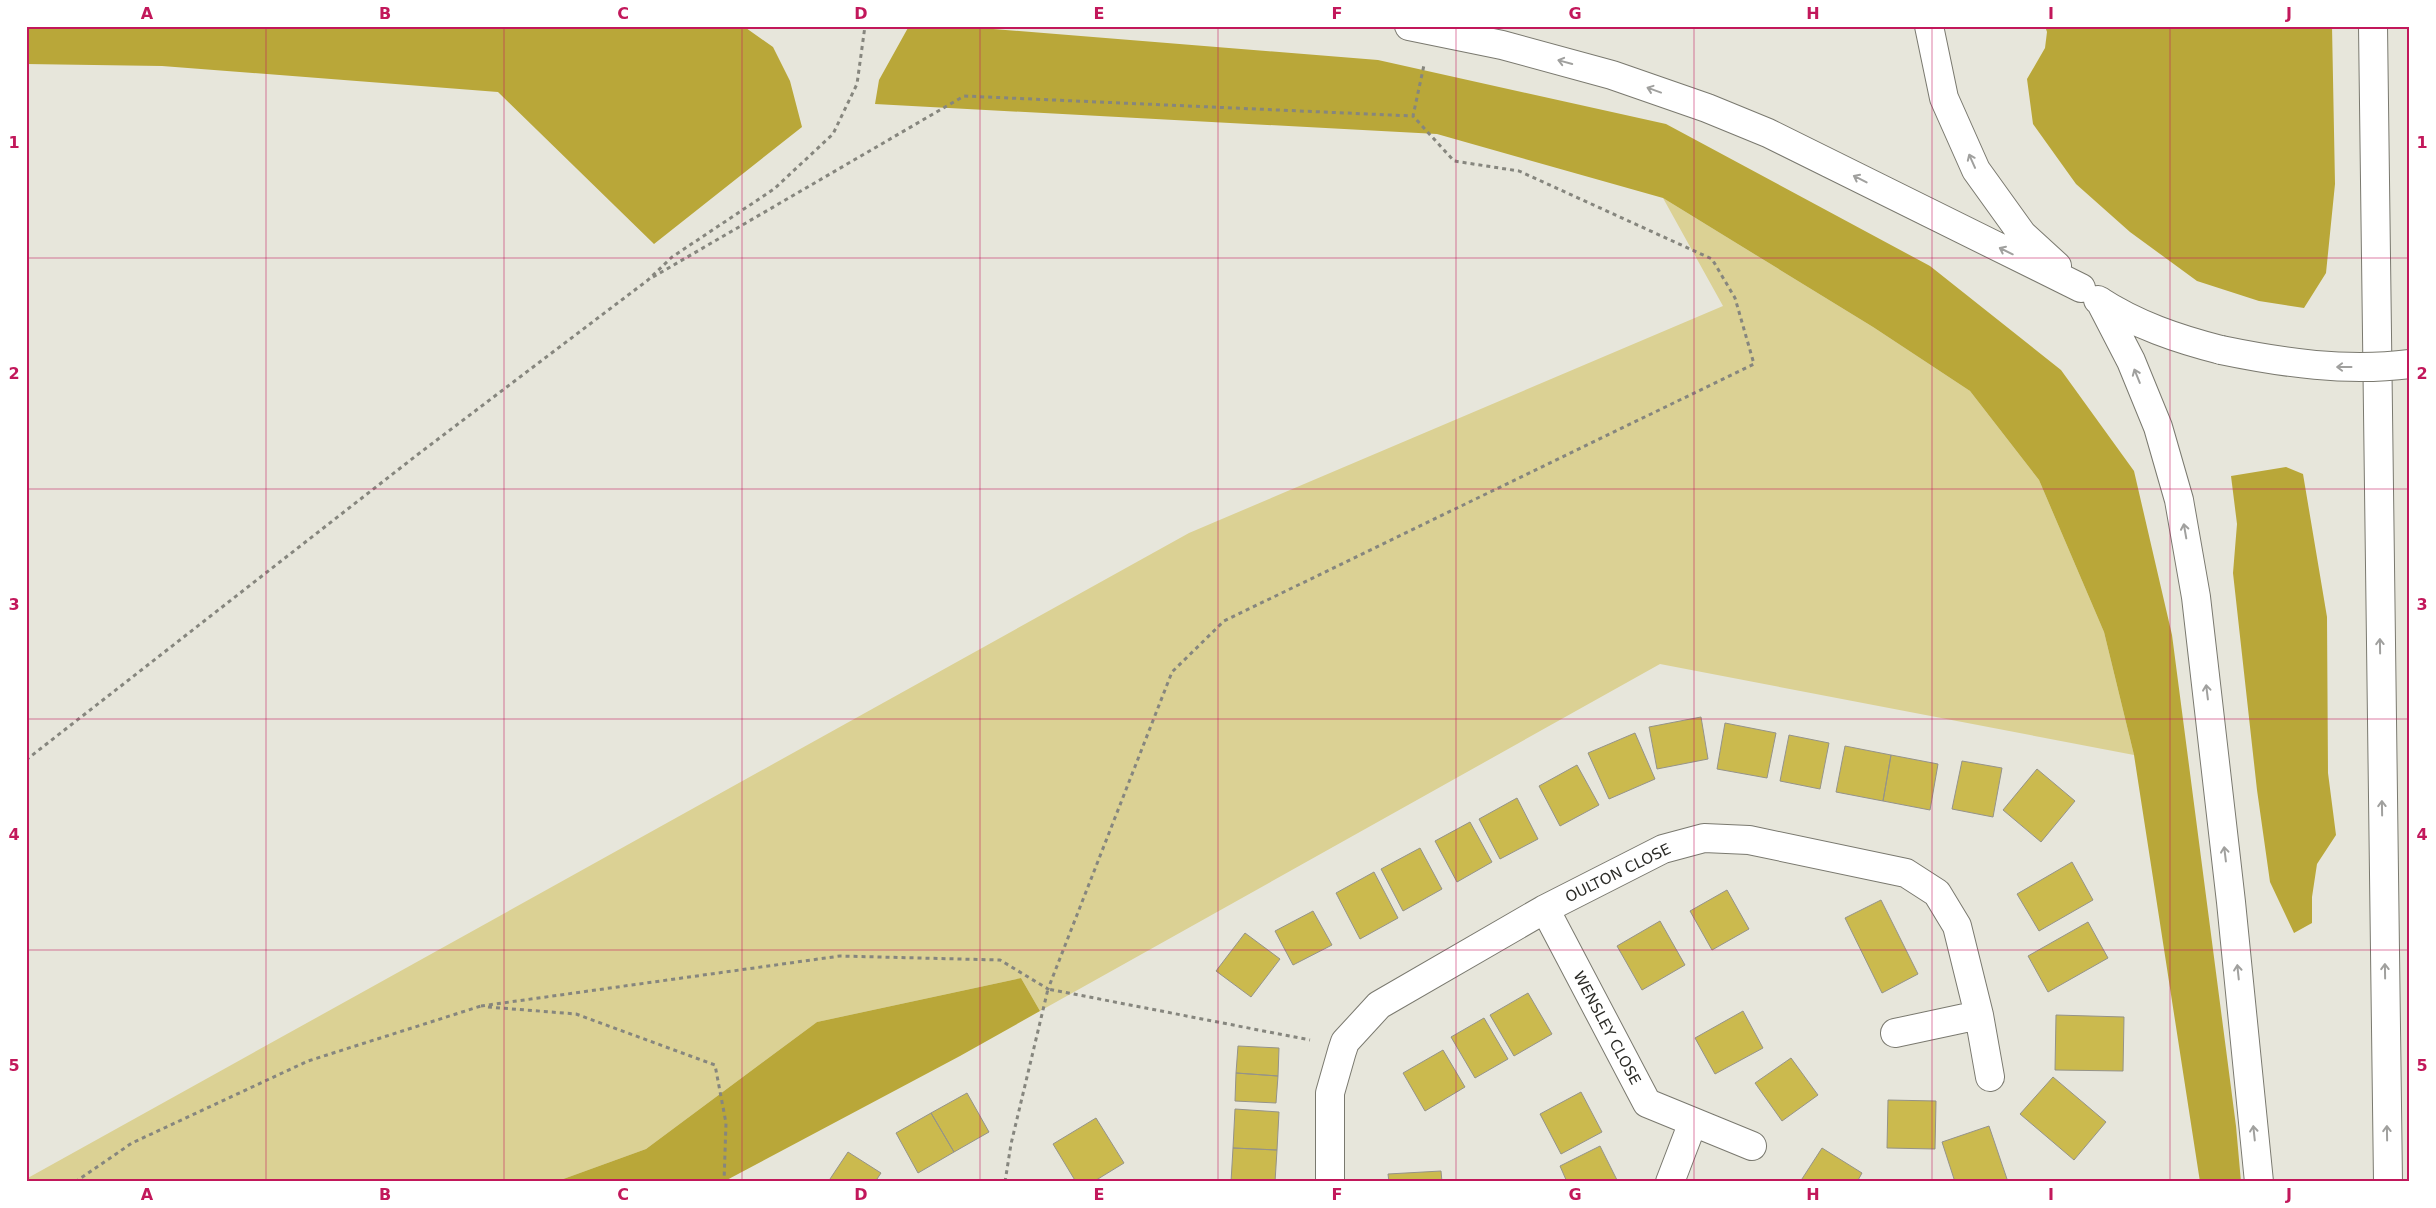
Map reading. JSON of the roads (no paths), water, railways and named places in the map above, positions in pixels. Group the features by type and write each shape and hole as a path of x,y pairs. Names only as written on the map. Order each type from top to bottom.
{"main road":[{"path":"1409,26 1502,45 1566,62 1612,75 1707,108 1768,133 2090,294 2138,322 2179,339 2274,361 2328,367 2382,367 2410,364"},
{"path":"1930,26 1944,98 1976,170 2022,234 2090,294 2131,361 2158,427 2179,500 2196,597 2231,902 2259,1182"},
{"path":"2373,26 2372,106 2388,1182"},
{"name":"OULTON CLOSE","path":"1330,1182 1330,1093 1345,1042 1379,1005 1545,908 1663,849 1704,838 1749,840 1906,873 1937,892 1956,926 1979,1015 1990,1077"},
{"name":"WENSLEY CLOSE","path":"1545,908 1647,1103 1752,1146"},
{"path":"1895,1033 1979,1015"},
{"path":"1670,1182 1693,1122"}]}
